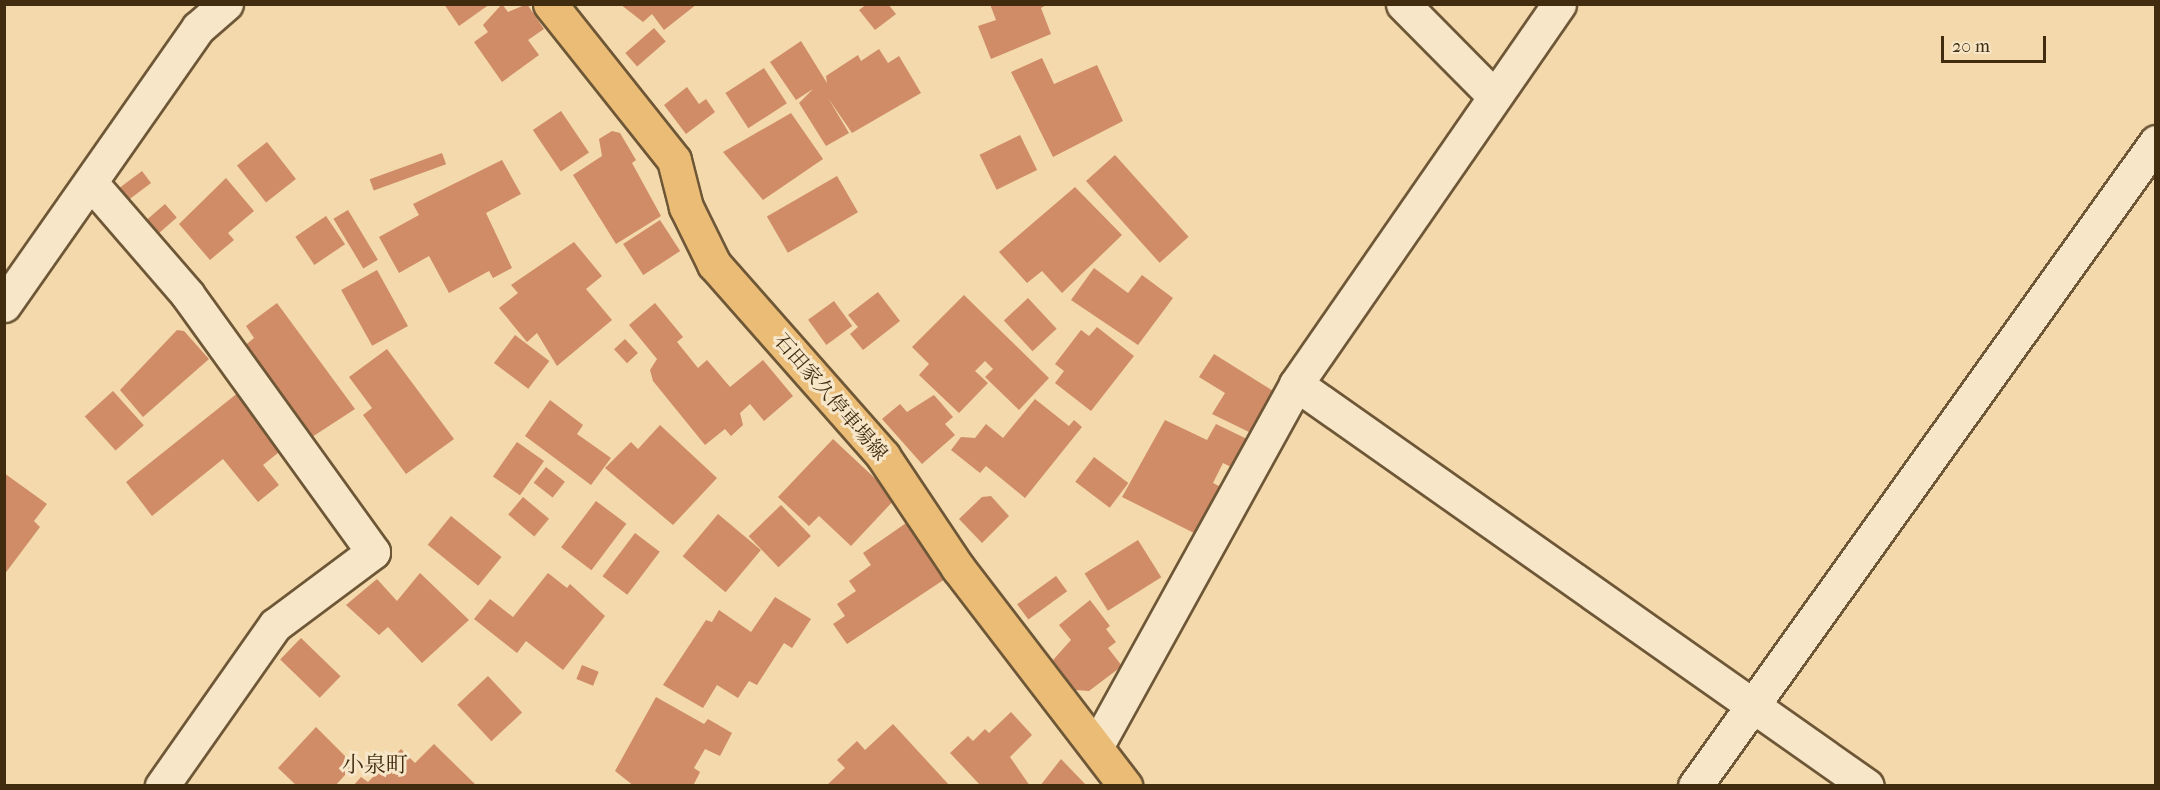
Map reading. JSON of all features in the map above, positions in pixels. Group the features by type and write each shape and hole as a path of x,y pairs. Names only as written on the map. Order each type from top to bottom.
{"main road":[{"name":"石田家久停車場線","path":"550,4 674,160 686,207 714,264 884,456 958,568 1125,786"}],"street":[{"path":"4,305 198,28 226,4"},
{"path":"1403,4 1492,94"},
{"path":"1096,747 1296,384 1492,94 1559,4"},
{"path":"1695,786 2156,142"},
{"path":"91,183 187,294 372,552 274,625 162,786"},
{"path":"1296,384 1867,786"}],"building":[{"path":"444,4 490,4 459,26"},
{"path":"502,4 508,12 527,4 544,29 528,40 539,55 502,82 474,42 488,32 483,25"},
{"path":"620,4 697,4 664,30 652,14 643,22"},
{"path":"867,4 888,4 896,14 875,30 859,10"},
{"path":"990,4 1048,4 1041,8 1051,34 991,59 978,26 996,20"},
{"path":"654,28 666,42 637,67 625,53"},
{"path":"801,41 827,83 826,76 858,55 861,61 879,49 888,63 899,56 921,93 852,133 828,98 849,133 826,146 799,103 813,89 796,100 770,62"},
{"path":"1042,58 1054,84 1097,65 1123,121 1053,157 1011,72"},
{"path":"764,68 787,103 748,128 725,93"},
{"path":"687,87 699,104 706,99 715,112 686,134 664,105"},
{"path":"561,111 589,152 561,171 533,130"},
{"path":"791,113 823,159 763,200 723,152"},
{"path":"612,131 620,133 636,160 632,163 661,216 616,244 573,175 602,156 599,139"},
{"path":"1020,135 1037,170 997,190 980,155"},
{"path":"267,142 296,179 266,202 237,165"},
{"path":"442,153 446,164 374,191 370,179"},
{"path":"1115,155 1189,237 1160,263 1086,181"},
{"path":"502,160 521,194 486,213 512,268 493,278 489,271 449,293 429,256 399,273 379,237 419,215 413,204"},
{"path":"142,171 151,183 129,200 120,188"},
{"path":"837,176 858,212 788,253 767,216"},
{"path":"226,178 254,211 228,233 234,240 210,260 179,224"},
{"path":"1075,187 1122,235 1062,293 1042,271 1027,283 999,252"},
{"path":"165,204 177,218 156,236 144,222"},
{"path":"348,210 378,260 363,268 333,219"},
{"path":"326,216 345,244 314,265 295,237"},
{"path":"660,220 680,251 643,275 623,244"},
{"path":"574,242 602,276 586,289 612,320 557,366 537,333 527,342 499,308 518,293 511,285"},
{"path":"1094,268 1128,293 1142,275 1173,298 1138,345 1071,300"},
{"path":"377,270 408,326 372,346 341,290"},
{"path":"878,292 900,321 863,350 850,334 858,327 848,315"},
{"path":"964,295 1049,378 1019,410 985,377 993,369 985,361 975,371 988,383 959,413 919,375 929,364 912,347"},
{"path":"1028,298 1057,329 1033,351 1004,321"},
{"path":"834,301 852,326 826,345 808,320"},
{"path":"277,303 355,409 312,437 242,348 254,338 246,326"},
{"path":"655,303 683,337 677,342 698,368 707,360 730,387 763,360 793,396 764,421 750,404 740,413 743,425 731,436 725,429 705,445 653,381 650,370 657,359 629,325"},
{"path":"1097,327 1134,356 1091,411 1055,383 1064,371 1055,364 1081,330 1089,336"},
{"path":"177,330 184,331 209,359 143,417 120,390"},
{"path":"515,335 549,361 528,389 494,363"},
{"path":"625,339 638,353 627,363 614,349"},
{"path":"387,349 454,439 406,474 363,415 372,408 349,377"},
{"path":"1214,354 1275,392 1249,432 1212,414 1225,393 1199,377"},
{"path":"244,388 289,444 263,465 279,485 258,502 223,459 152,516 126,482"},
{"path":"113,391 144,425 116,451 85,416"},
{"path":"934,395 953,417 945,424 955,435 922,464 882,419 900,404 907,412"},
{"path":"1035,399 1069,426 1074,420 1082,427 1025,498 986,466 980,473 951,450 961,437 975,438 986,424 1003,438"},
{"path":"550,400 583,425 577,434 611,458 591,485 525,436"},
{"path":"1165,420 1207,440 1216,424 1249,440 1235,469 1223,463 1213,483 1223,488 1200,536 1122,497"},
{"path":"660,425 717,478 673,525 605,468 631,442 638,449"},
{"path":"833,439 896,498 851,546 819,516 809,526 778,497"},
{"path":"517,442 544,461 520,495 493,476"},
{"path":"1094,457 1128,483 1110,508 1075,482"},
{"path":"546,467 565,482 553,498 534,483"},
{"path":"4,473 47,504 34,521 40,527 4,575"},
{"path":"991,496 1009,516 982,543 959,519 982,497"},
{"path":"523,497 549,519 534,536 508,515"},
{"path":"596,501 626,524 591,570 561,547"},
{"path":"781,505 811,536 779,567 749,536"},
{"path":"718,514 761,550 726,592 683,556"},
{"path":"451,516 502,557 478,586 428,545"},
{"path":"909,521 948,577 847,644 833,624 845,616 837,604 856,591 849,581 871,565 863,553"},
{"path":"635,533 660,552 627,595 603,576"},
{"path":"1138,540 1161,577 1108,611 1085,573"},
{"path":"420,573 469,620 422,663 388,627 379,635 346,605 377,579 397,601"},
{"path":"548,573 567,588 570,584 605,616 563,670 526,641 517,653 474,619 490,599 513,617"},
{"path":"1056,576 1067,591 1028,620 1017,604"},
{"path":"775,597 811,619 792,648 784,643 757,685 749,681 738,698 717,685 703,708 663,685 706,620 712,622 719,610 751,632"},
{"path":"1090,600 1110,626 1106,629 1116,642 1108,648 1122,666 1089,691 1075,690 1053,660 1071,640 1059,625"},
{"path":"301,638 341,676 320,698 280,660"},
{"path":"582,665 599,672 593,686 576,679"},
{"path":"488,676 522,713 491,741 457,705"},
{"path":"656,697 704,724 708,719 732,733 720,756 705,749 694,768 700,772 693,786 634,786 615,771"},
{"path":"1011,712 1032,735 1010,757 1030,786 981,786 950,753 968,736 973,741 985,729 989,733"},
{"path":"893,724 950,786 826,786 845,768 837,760 857,741 865,750"},
{"path":"316,727 354,765 335,786 297,786 278,768"},
{"path":"434,744 477,786 353,786 361,777 368,782 401,749 415,763"},
{"path":"1061,759 1087,786 1040,786"}],"district":[{"name":"小泉町","path":"375,766"}]}
